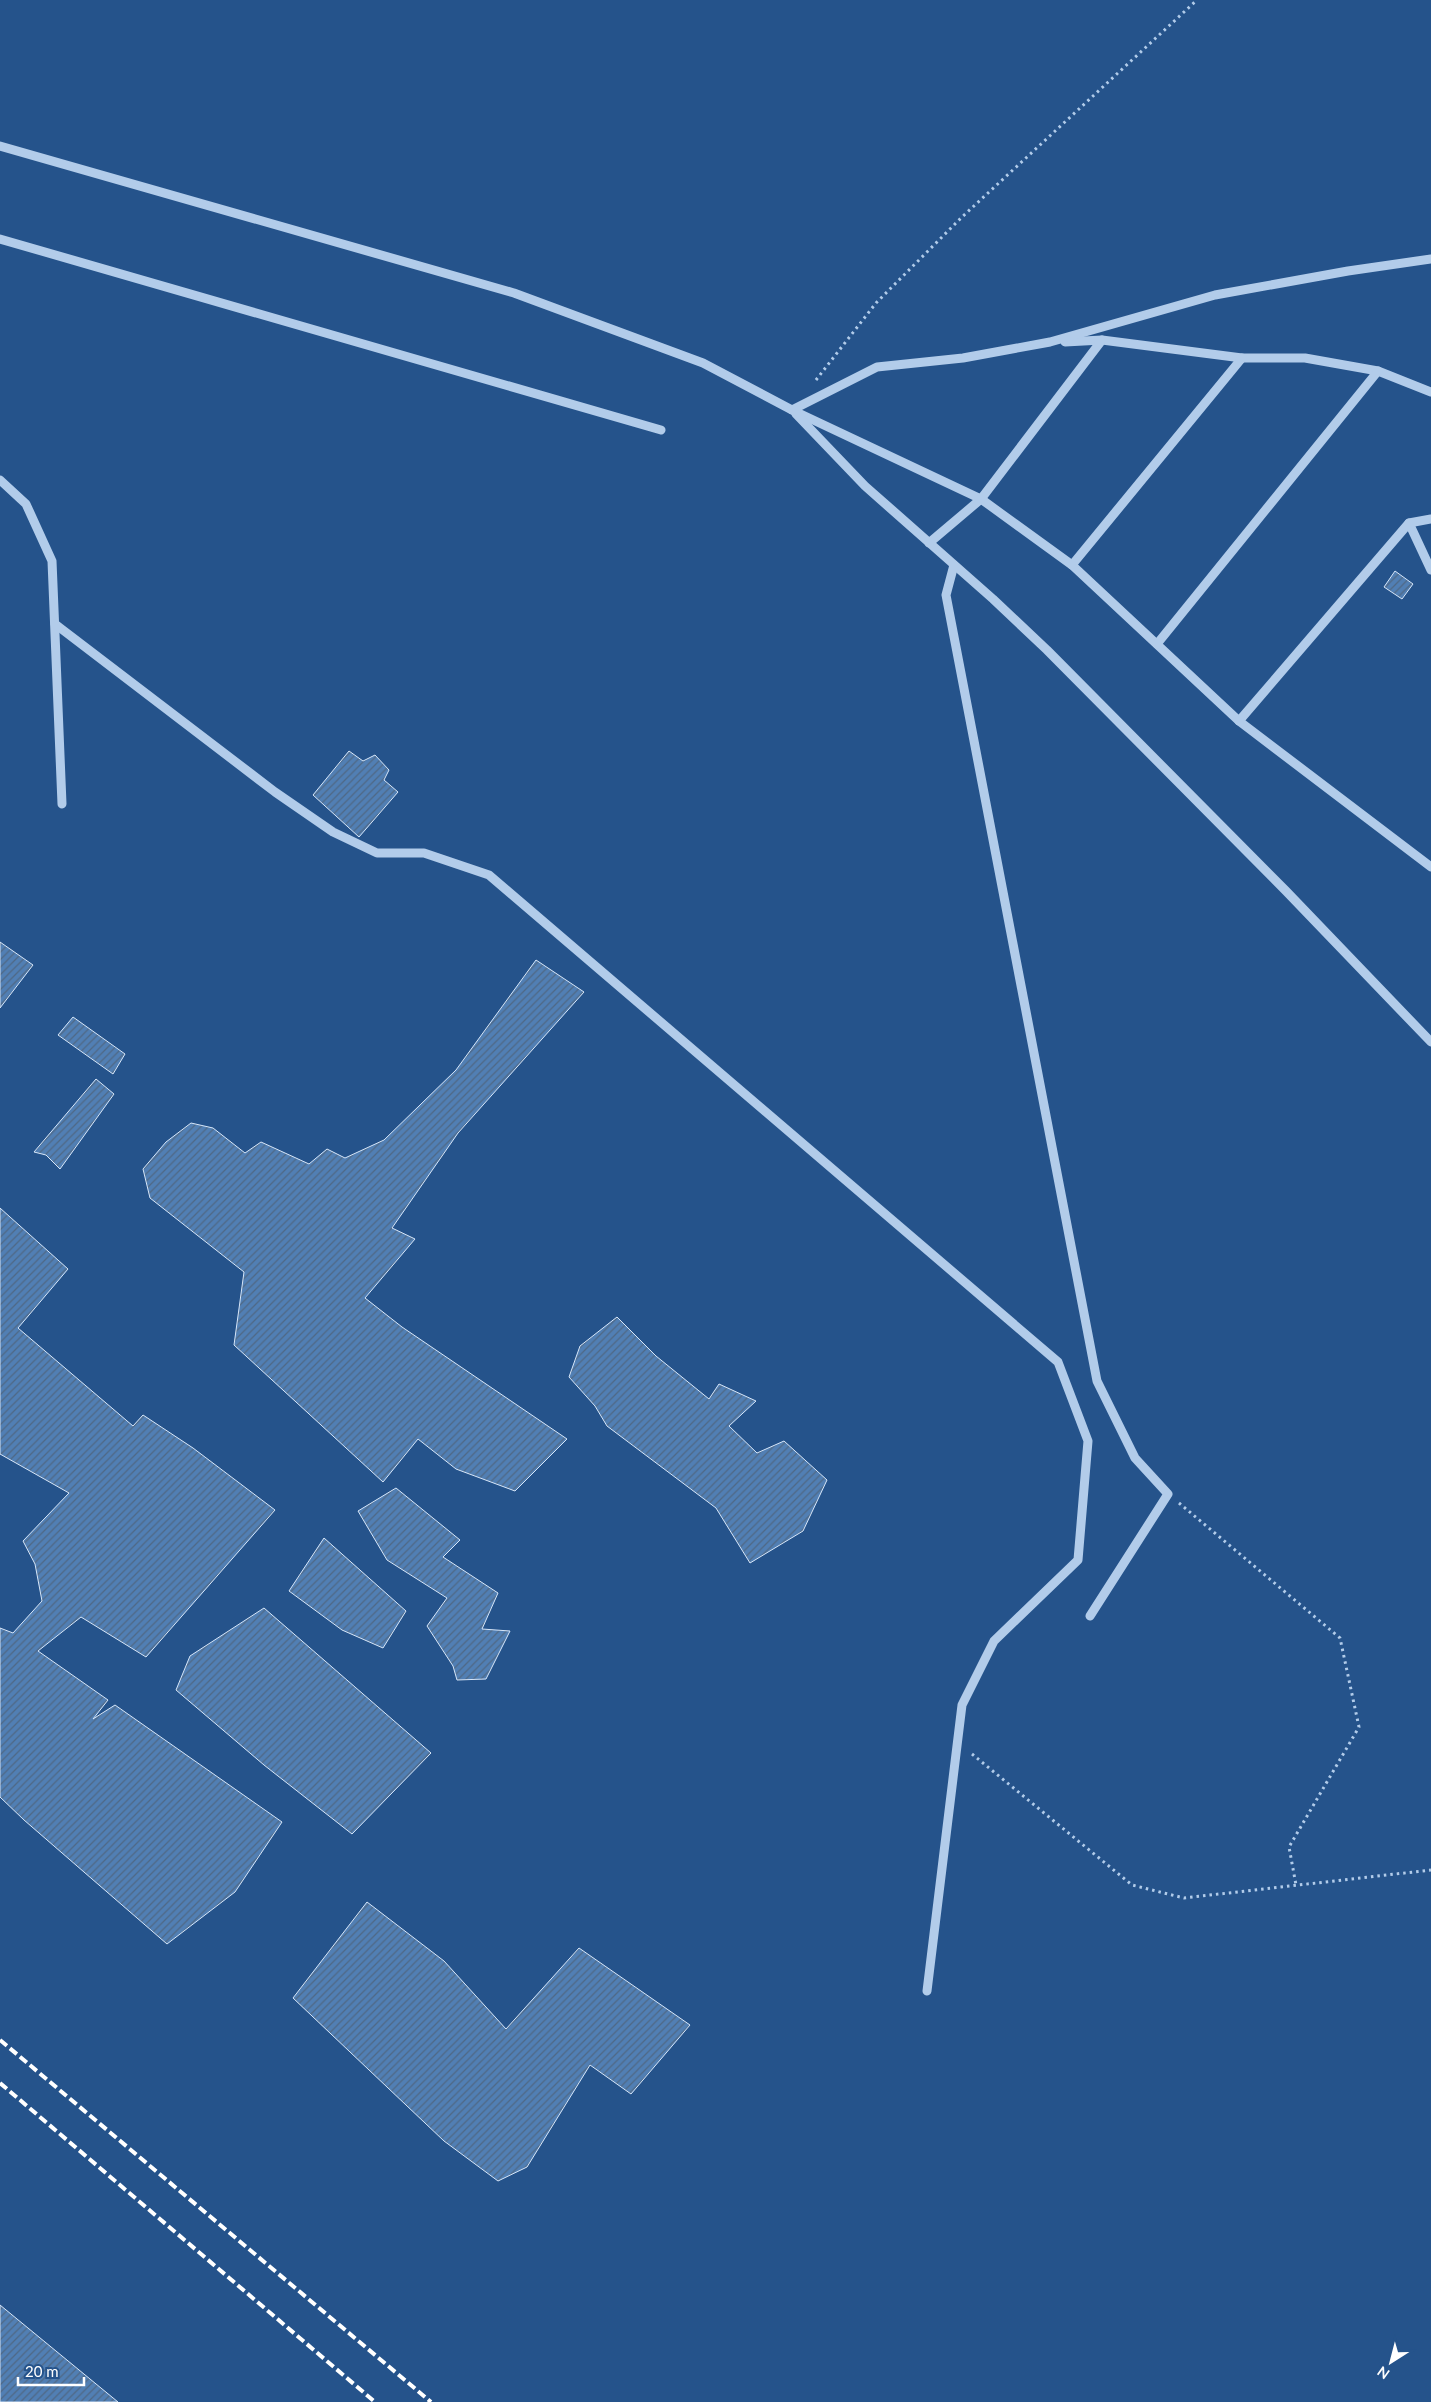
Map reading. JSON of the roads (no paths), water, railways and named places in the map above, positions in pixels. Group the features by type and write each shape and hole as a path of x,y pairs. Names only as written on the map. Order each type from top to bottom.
{"street":[{"path":"0,146 514,293 703,363 792,410 981,499 1072,566 1239,721 1431,867"},
{"path":"0,239 661,430"},
{"path":"792,410 877,367 964,358 1050,342 1215,295 1348,271 1431,259"},
{"path":"1050,342 1102,340 1242,358 1305,358 1378,371 1431,392"},
{"path":"929,543 981,499 1102,340"},
{"path":"1072,566 1242,358"},
{"path":"1157,644 1378,371"},
{"path":"792,410 865,486 1054,657 1286,891 1431,1042"},
{"path":"0,480 26,504 52,561 62,804"},
{"path":"1239,721 1409,523 1431,519"},
{"path":"1409,523 1431,570"},
{"path":"954,565 946,595 1097,1381 1135,1458 1168,1494 1090,1616"},
{"path":"55,624 275,792 333,832 377,853 424,853 489,875 1058,1362 1088,1441 1078,1560 994,1640 962,1705 927,1991"}],"railway":[{"path":"0,2040 431,2402"},
{"path":"0,2083 375,2402"}]}
